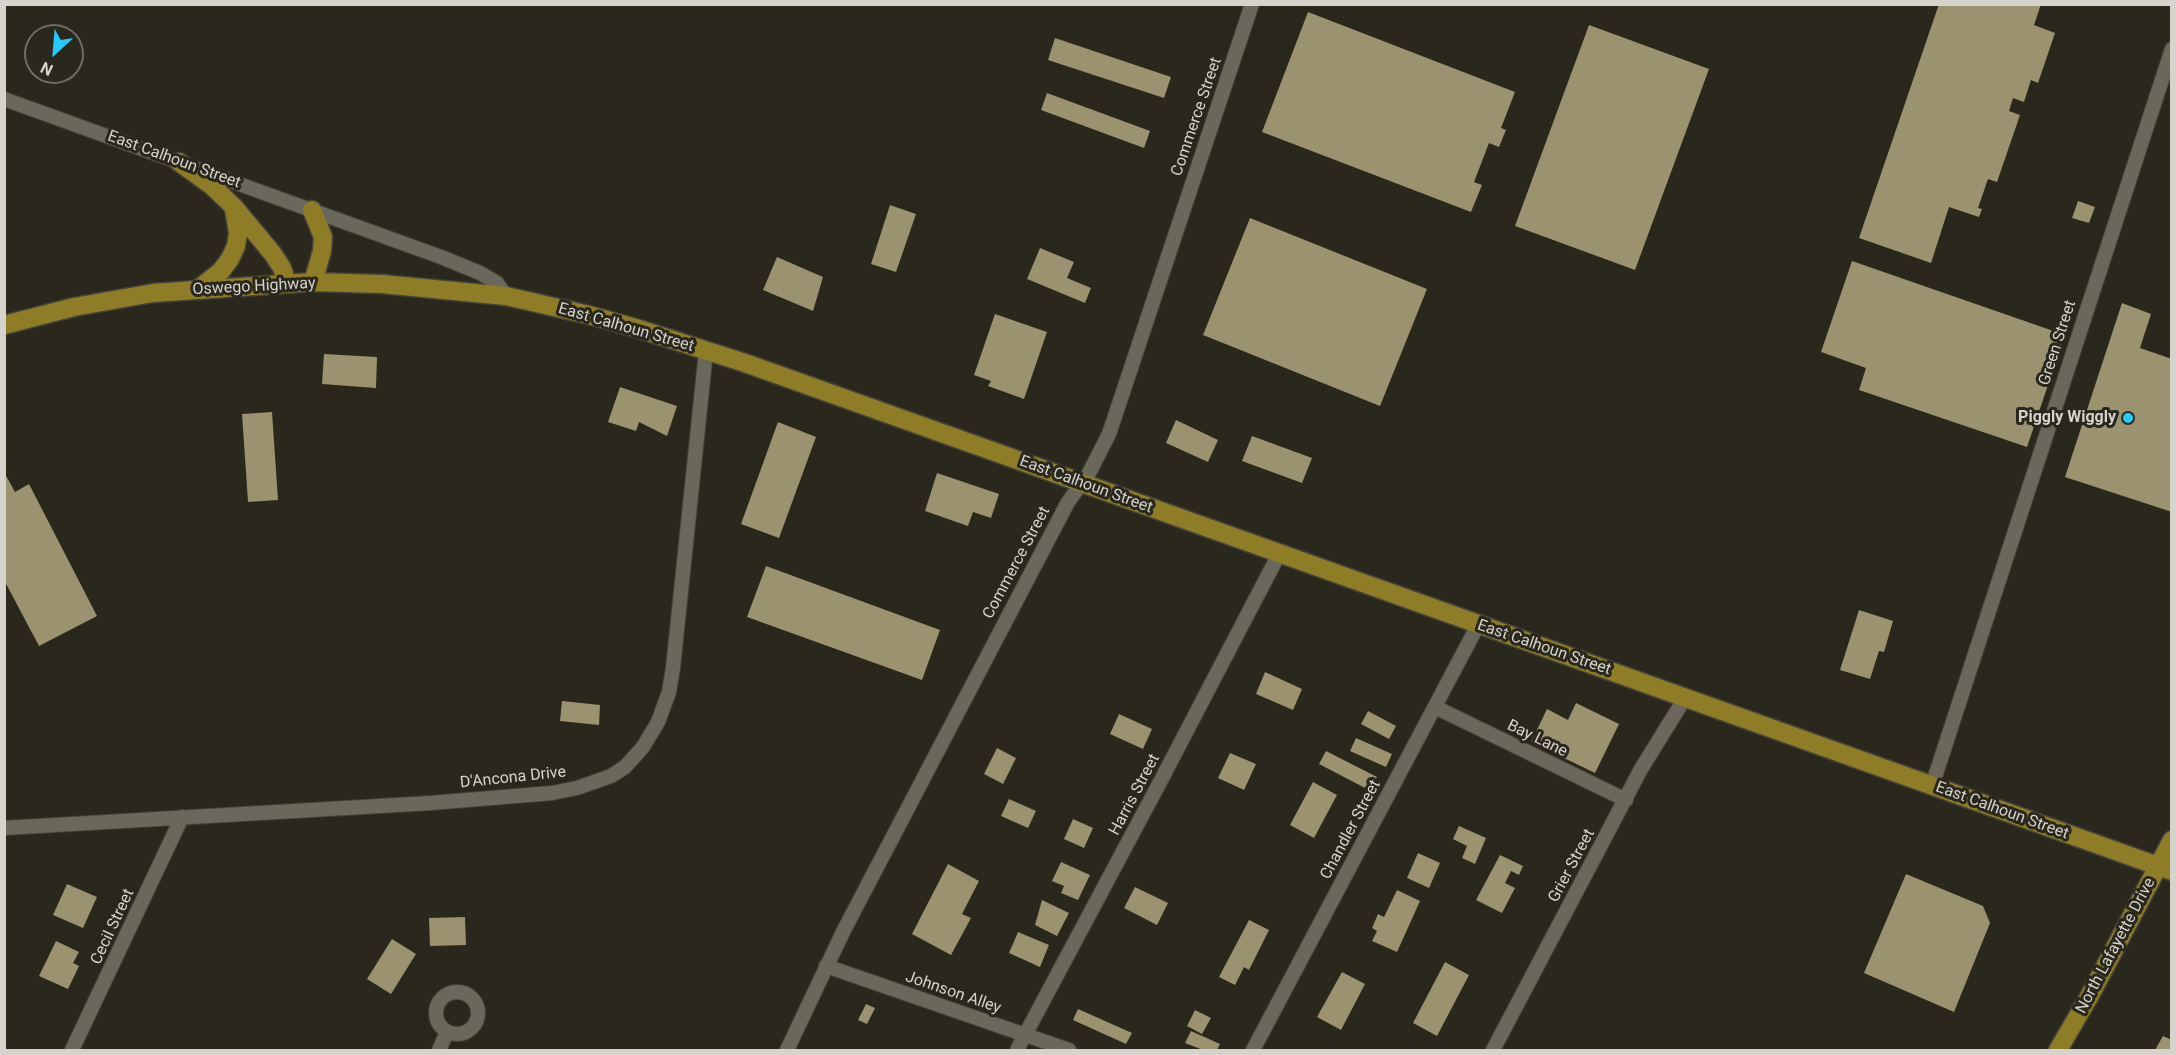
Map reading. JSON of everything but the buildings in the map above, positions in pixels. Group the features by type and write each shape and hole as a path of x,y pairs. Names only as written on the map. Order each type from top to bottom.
{"main road":[{"path":"179,162 212,186 234,207 273,254 282,268 287,283"},
{"path":"197,290 220,271 230,259 236,246 238,233 234,207"},
{"path":"312,210 320,226 322,237 322,251 313,282"},
{"name":"Oswego Highway","path":"4,324 74,307 120,299 287,283 382,284 506,297"},
{"name":"East Calhoun Street","path":"506,297 619,323 706,351 2165,869"},
{"name":"North Lafayette Drive","path":"2058,1050 2165,869 2172,840"}],"street":[{"name":"Commerce Street","path":"787,1050 826,966 1068,502 1082,484 1109,434 1252,4"},
{"name":"Green Street","path":"1932,786 2172,49"},
{"name":"East Calhoun Street","path":"4,99 403,242 480,273 497,283 506,297"},
{"name":"D'Ancona Drive","path":"4,828 431,803 552,793 577,788 611,776 625,767 643,747 658,722 669,692 706,351"},
{"name":"Harris Street","path":"1017,1050 1279,554"},
{"name":"Chandler Street","path":"1253,1050 1478,625"},
{"name":"Grier Street","path":"1493,1050 1641,769 1685,698"},
{"name":"Bay Lane","path":"1435,707 1626,800"},
{"name":"Cecil Street","path":"72,1050 182,817"},
{"name":"Johnson Alley","path":"826,966 1069,1050"},
{"path":"439,1050 447,1032"}],"place":[{"name":"Piggly Wiggly","path":"2128,418"}]}
